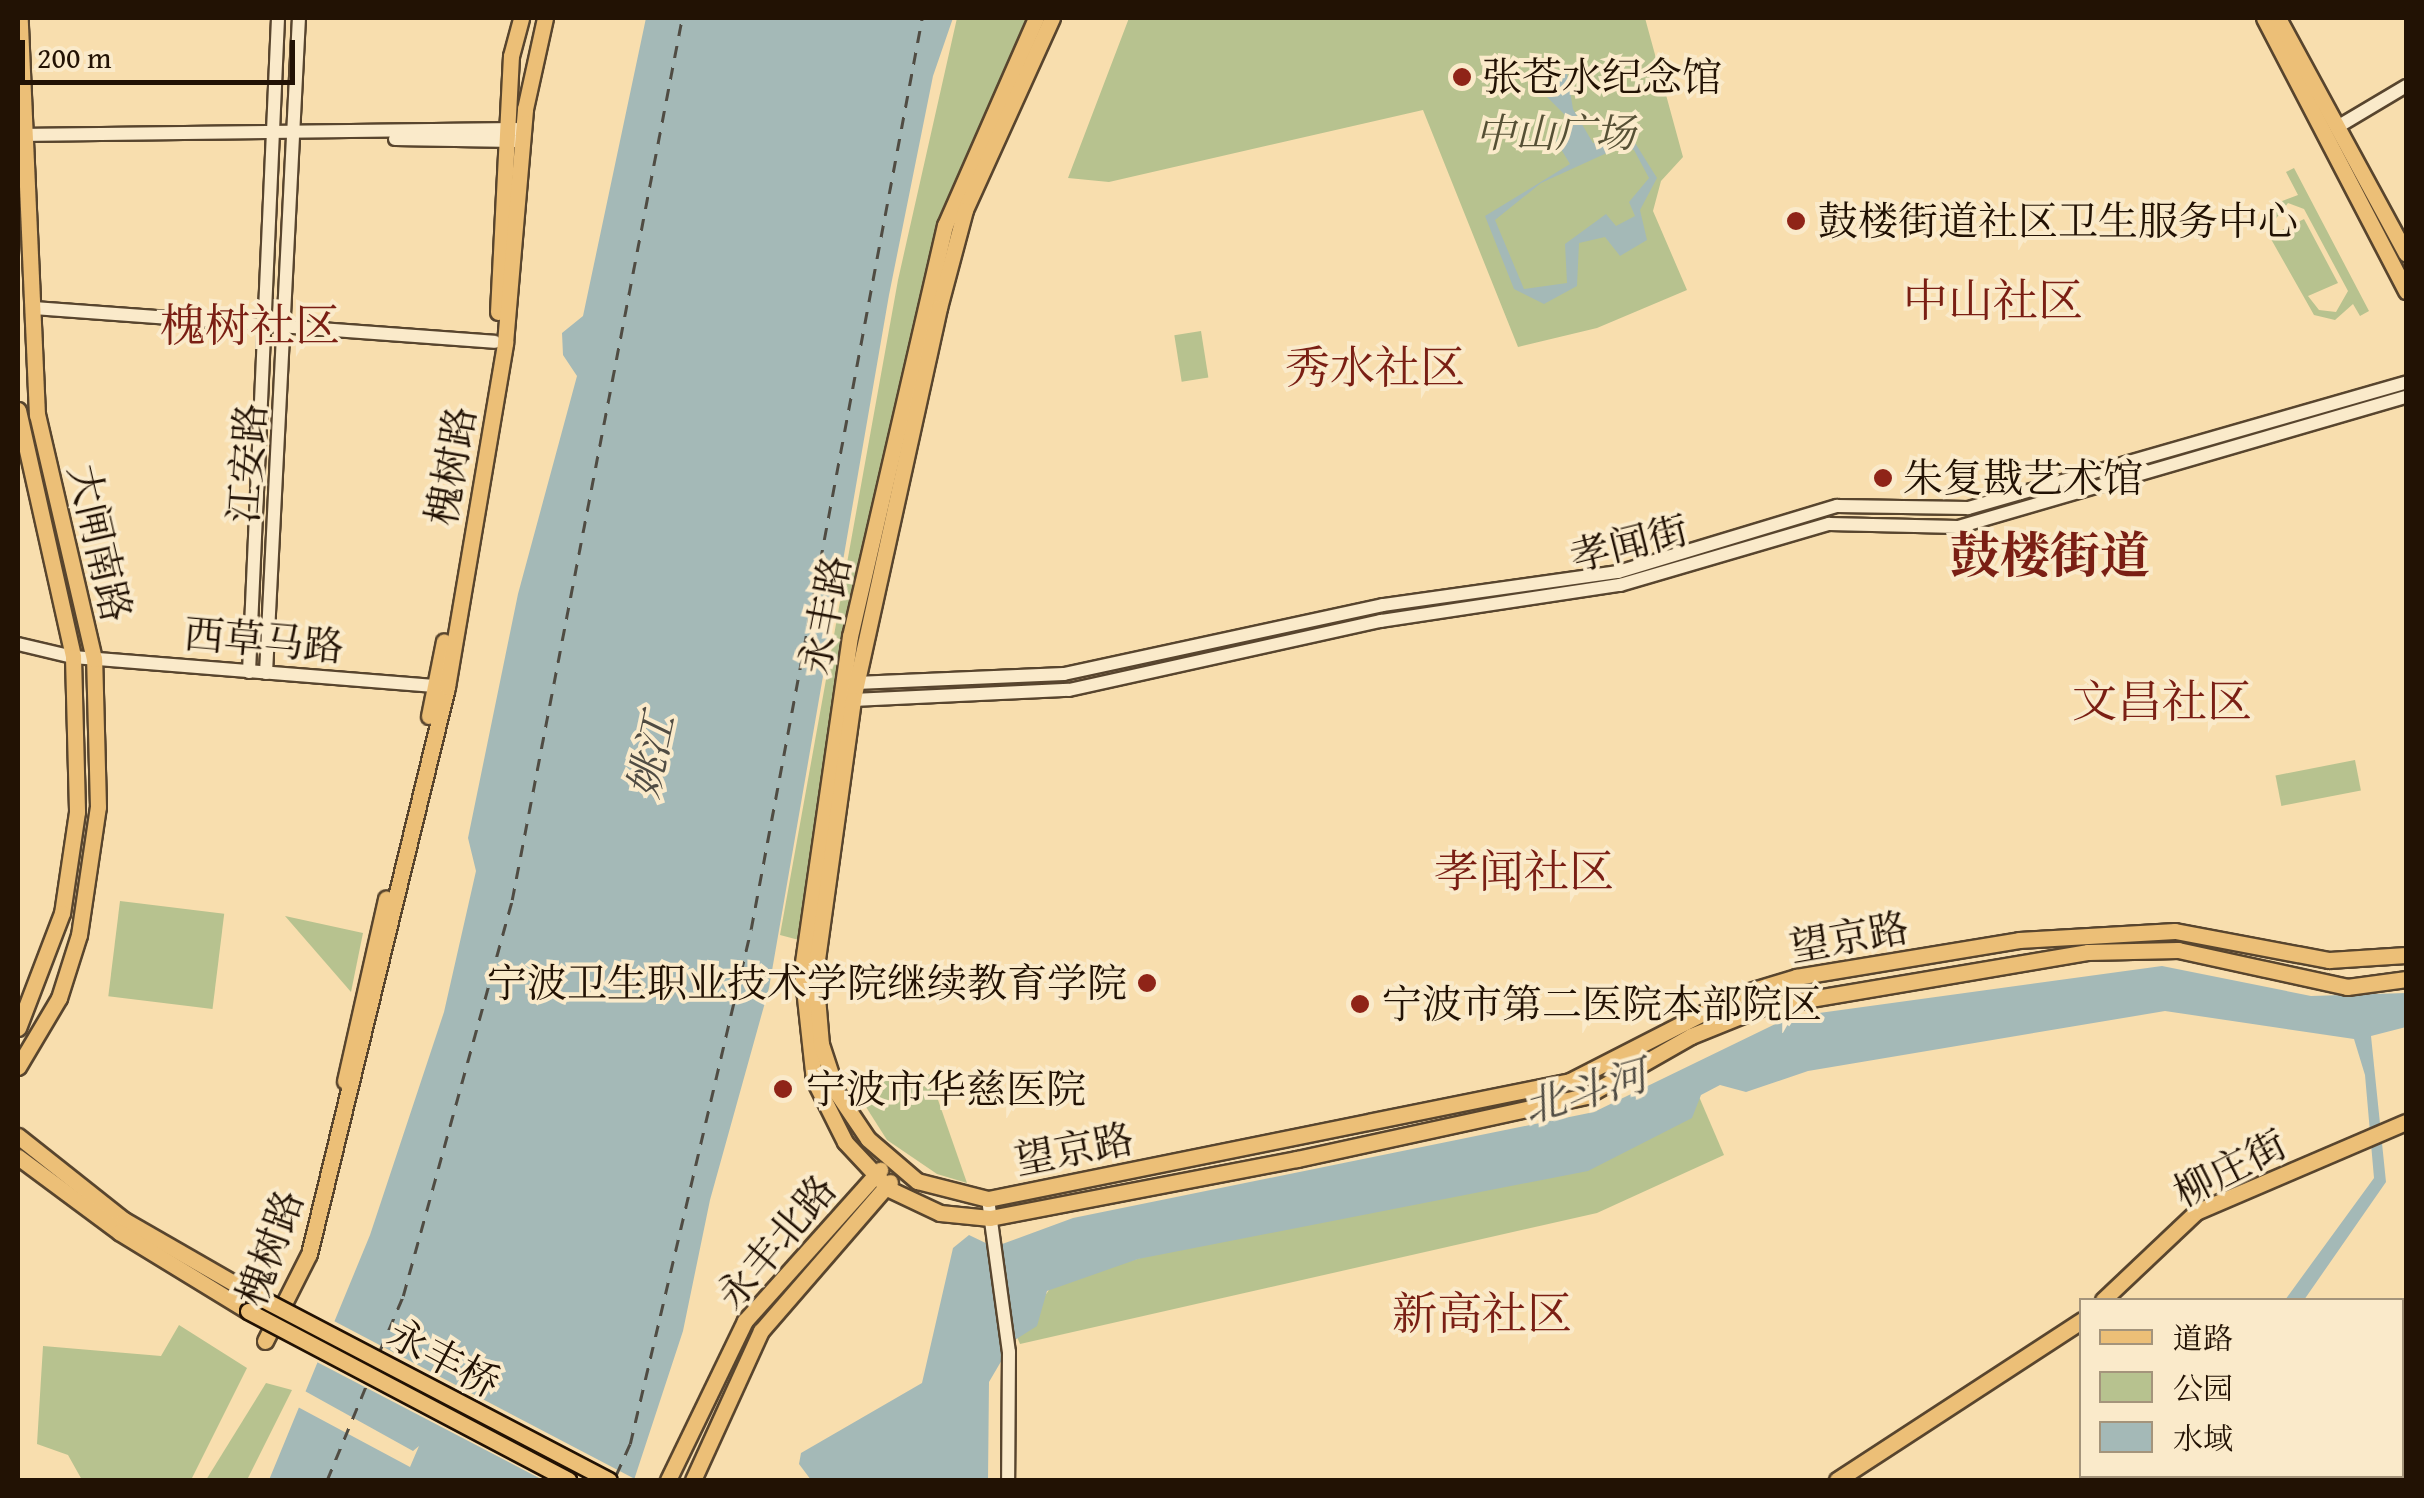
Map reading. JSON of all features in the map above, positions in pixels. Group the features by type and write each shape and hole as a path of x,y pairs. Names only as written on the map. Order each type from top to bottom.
{"main road":[{"name":"大闸南路","path":"18,1068 60,998 79,935 98,807 94,659 38,415 21,139 20,18"},
{"name":"槐树路","path":"520,18 516,135 505,343 441,687 309,1254 269,1343 262,1336 330,1152 441,687 495,342 516,135 545,18"},
{"name":"永丰路","path":"918,1205 880,1182 845,1142 814,1080 802,970 850,636 944,225 1036,18"},
{"name":"永丰路","path":"917,1180 894,1164 837,1093 815,1002 856,683 965,210 1052,18"},
{"path":"2264,18 2406,291"},
{"path":"2278,18 2340,126 2406,254"},
{"name":"大闸南路","path":"18,410 73,657 72,863 37,992 18,1028"},
{"name":"望京路","path":"917,1180 988,1199 1570,1082 1638,1051 1686,1016 1796,977 2113,931 2174,931 2328,960 2406,955"},
{"name":"望京路","path":"918,1205 990,1218 1586,1096 1690,1036 1824,992 2145,948 2347,987 2406,980"},
{"name":"柳庄街","path":"2105,1298 2196,1212 2402,1125"},
{"name":"永丰桥","path":"18,1136 124,1220 249,1292 609,1480"},
{"name":"永丰桥","path":"18,1157 119,1232 248,1310 568,1480"},
{"name":"永丰北路","path":"693,1480 761,1331 894,1164"},
{"name":"永丰北路","path":"668,1480 746,1321 880,1182"},
{"path":"1837,1480 2079,1322"}],"street":[{"name":"江安路","path":"249,672 268,323 278,18"},
{"name":"江安路","path":"266,673 288,324 299,18"},
{"path":"2340,126 2406,86"},
{"path":"21,139 516,135"},
{"path":"33,308 495,342"},
{"name":"孝闻街","path":"856,683 1064,674 1383,605 1618,572 1837,506 1968,508 2406,382"},
{"name":"孝闻街","path":"853,700 1069,690 1381,621 1620,585 1830,524 1958,527 2406,397"},
{"name":"西草马路","path":"18,644 73,657 441,687"},
{"path":"988,1199 1009,1352 1008,1480"}],"green space":[{"path":"957,18 1033,18 949,211 893,440 799,940 780,935 898,280"},
{"name":"中山广场","path":"1129,18 1645,18 1683,157 1661,181 1653,211 1687,290 1597,328 1518,347 1423,110 1109,182 1068,178"},
{"path":"2294,168 2369,311 2360,316 2353,304 2335,320 2314,315 2267,232 2269,206 2298,195 2286,172","holes":["2288,203 2304,209 2348,291 2336,312 2319,310 2308,296 2338,283 2304,219 2276,233 2271,225"]},
{"path":"1201,331 1208,377 1182,382 1174,335"},
{"path":"2355,760 2361,790 2281,806 2275,775"},
{"path":"120,901 224,914 213,1009 108,996"},
{"path":"285,916 363,933 351,992"},
{"path":"929,1074 967,1183 937,1174 887,1140 852,1085"},
{"path":"1697,1092 1724,1155 1597,1213 1020,1344 1017,1337 1053,1284"},
{"path":"179,1325 247,1368 191,1480 82,1480 68,1455 37,1444 43,1346 161,1356"},
{"path":"266,1383 292,1390 247,1480 206,1480"}],"water":[{"name":"姚江","path":"646,18 953,18 933,76 889,295 769,988 710,1200 683,1331 634,1480 269,1480 370,1235 444,1012 476,871 468,838 518,594 577,376 563,355 562,333 583,316"},
{"path":"1542,67 1567,73 1573,109 1593,143 1632,138 1657,178 1640,210 1647,240 1620,256 1605,237 1579,243 1577,286 1544,304 1514,289 1485,216 1570,164 1556,141 1571,121 1546,96 1537,73","holes":["1620,147 1634,150 1649,178 1629,202 1635,216 1616,226 1606,214 1565,244 1567,283 1524,289 1495,220 1541,183"]},
{"path":"2162,966 2311,996 2406,993 2406,1027 2371,1036 2386,1182 2305,1298 2286,1298 2374,1178 2365,1075 2354,1039 2165,1011 1808,1071 1746,1092 1720,1085 1701,1095 1692,1118 1588,1171 1138,1259 1047,1291 1037,1326 1013,1341 989,1382 988,1480 811,1480 799,1464 801,1453 922,1383 953,1248 969,1235 994,1247 1073,1218 1594,1112 1790,1017"}],"pier":[{"path":"332,1320 632,1480 543,1480 315,1361"},
{"path":"303,1390 413,1451 419,1446 410,1467 296,1406"}],"ferry route":[{"path":"380,1350 403,1296 512,900 682,18"},
{"path":"616,1475 630,1444 751,929 922,18"},
{"path":"327,1480 368,1381"}],"place":[{"name":"张苍水纪念馆","path":"1462,77"},
{"name":"鼓楼街道社区卫生服务中心","path":"1796,221"},
{"name":"朱复戡艺术馆","path":"1883,478"},
{"name":"宁波卫生职业技术学院继续教育学院","path":"1147,983"},
{"name":"宁波市第二医院本部院区","path":"1360,1004"},
{"name":"宁波市华慈医院","path":"783,1089"}],"district":[{"name":"中山社区","path":"1993,300"},
{"name":"槐树社区","path":"250,325"},
{"name":"秀水社区","path":"1375,367"},
{"name":"鼓楼街道","path":"2050,555"},
{"name":"文昌社区","path":"2162,701"},
{"name":"孝闻社区","path":"1524,871"},
{"name":"新高社区","path":"1482,1313"}],"water label":[{"name":"北斗河","path":"1585,1091"}]}
